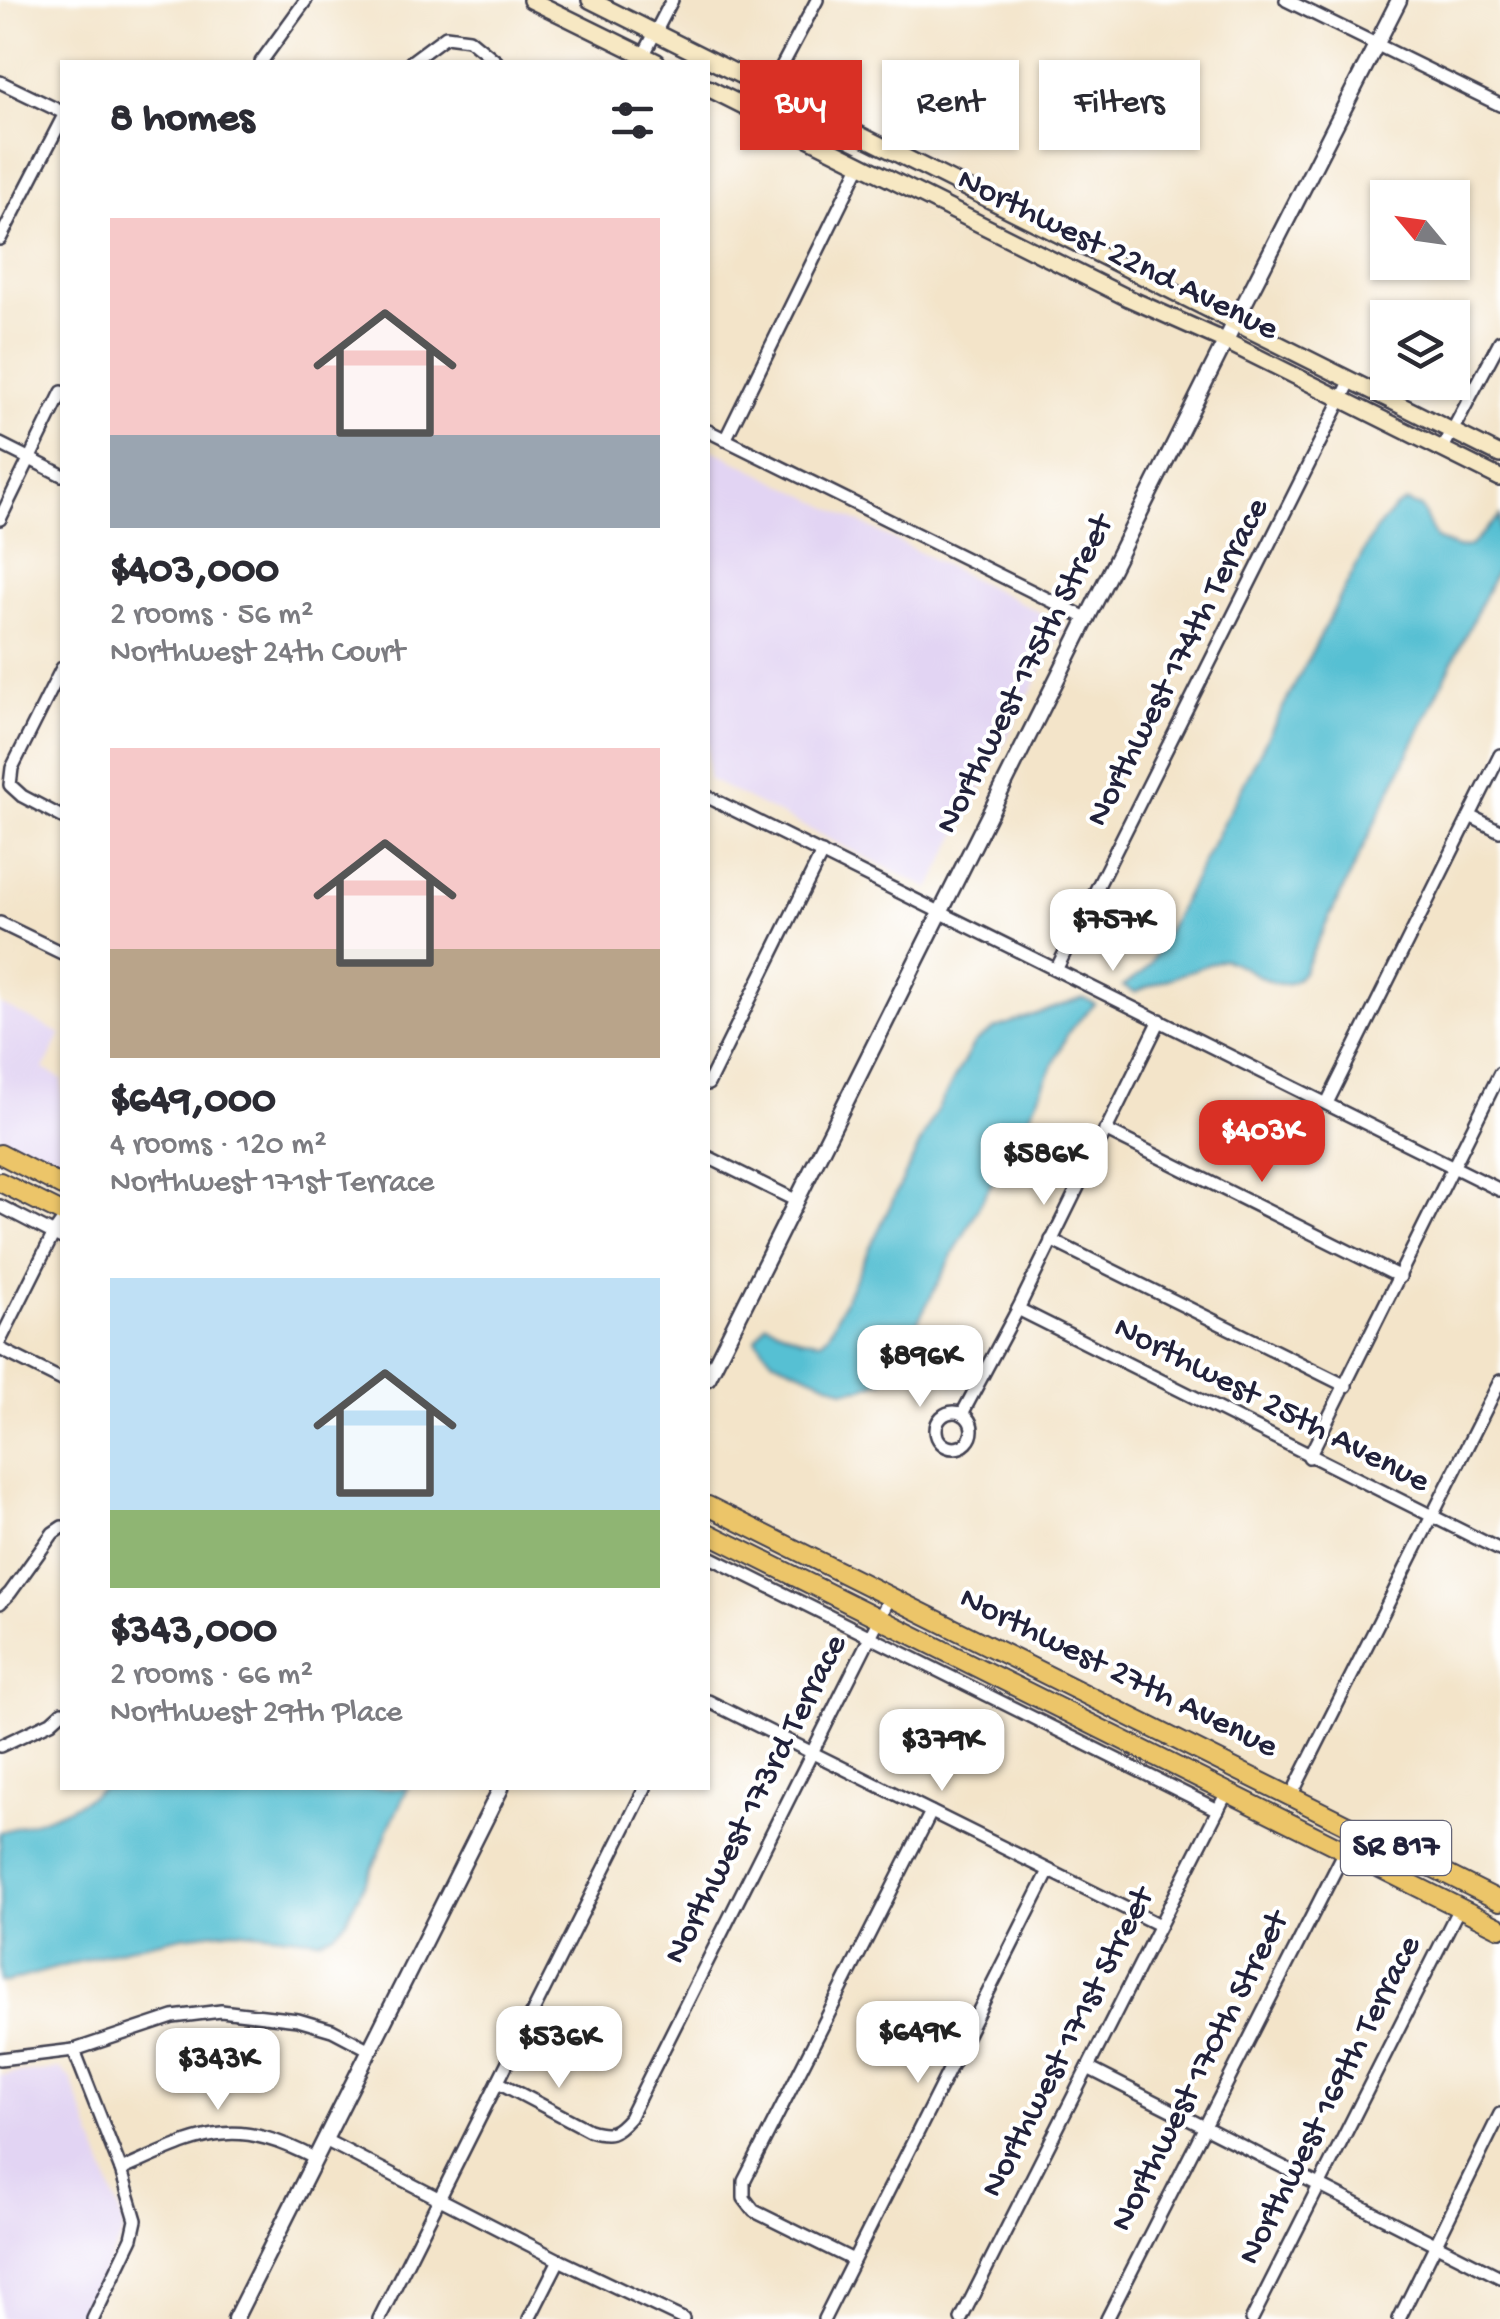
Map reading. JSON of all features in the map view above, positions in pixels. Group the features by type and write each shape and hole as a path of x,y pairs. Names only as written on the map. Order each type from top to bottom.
{"main road":[{"path":"530,0 647,60"},
{"name":"Northwest 22nd Avenue","path":"590,0 740,75"},
{"name":"Northwest 22nd Avenue","path":"710,89 740,104"},
{"name":"Northwest 22nd Avenue","path":"862,136 1500,455"},
{"name":"Northwest 22nd Avenue","path":"830,150 1500,478"},
{"path":"0,1154 60,1185"},
{"path":"0,1182 60,1212"},
{"path":"24,1194 60,1196"},
{"name":"Northwest 27th Avenue","path":"710,1507 1500,1903"},
{"name":"Northwest 27th Avenue","path":"710,1534 1500,1928"},
{"path":"1078,1718 1090,1696"},
{"path":"1234,1795 1274,1801 1291,1796"},
{"path":"1417,1887 1454,1890 1464,1882"},
{"path":"1459,1908 1474,1902 1500,1903"}],"street":[{"path":"262,60 306,0"},
{"path":"647,60 655,32 672,0"},
{"path":"785,60 816,0"},
{"path":"1286,0 1500,106"},
{"name":"Northwest 175th Street","path":"710,1374 1234,322 1399,0"},
{"path":"415,60 446,36 469,40 494,60"},
{"path":"0,82 60,111"},
{"path":"0,240 60,124"},
{"path":"725,440 860,165"},
{"path":"1442,450 1500,341"},
{"name":"Northwest 174th Terrace","path":"1057,968 1350,382"},
{"path":"0,518 60,396"},
{"path":"710,433 1088,620"},
{"path":"0,444 60,474"},
{"path":"60,672 12,768 10,785 22,796 60,816"},
{"path":"1327,1103 1500,755"},
{"path":"710,798 1500,1190"},
{"path":"1470,816 1500,831"},
{"path":"710,1080 822,853"},
{"path":"0,923 60,949"},
{"path":"962,1414 1018,1310 1160,1020"},
{"path":"1309,1457 1500,1073"},
{"path":"1105,1130 1400,1277"},
{"path":"711,1158 795,1200"},
{"path":"0,1206 58,1235 0,1340"},
{"path":"1051,1240 1346,1386"},
{"name":"Northwest 25th Avenue","path":"1018,1310 1500,1550"},
{"path":"0,1350 60,1379"},
{"path":"1291,1796 1500,1380"},
{"path":"0,1603 60,1529"},
{"path":"710,1557 1218,1810"},
{"name":"Northwest 173rd Terrace","path":"498,2082 602,2134 615,2132 629,2118 890,1597"},
{"path":"710,1702 1158,1925"},
{"path":"0,1746 60,1714"},
{"path":"235,2319 500,1790"},
{"path":"379,2319 644,1790"},
{"name":"Northwest 171st Street","path":"962,2319 1158,1925 1218,1810 1234,1795"},
{"path":"853,2260 754,2211 744,2198 744,2182 931,1812"},
{"name":"Northwest 170th Street","path":"1107,2319 1345,1851"},
{"path":"824,2319 1049,1871"},
{"name":"Northwest 169th Terrace","path":"1252,2319 1459,1908"},
{"path":"0,2060 74,2050 174,2018 220,2011 298,2020 332,2030 370,2050"},
{"path":"74,2050 121,2170 136,2220 132,2238 92,2319"},
{"path":"1088,2068 1500,2277"},
{"path":"1399,2319 1500,2114"},
{"path":"121,2170 180,2144 228,2132 263,2137 316,2160"},
{"path":"325,2140 678,2318"},
{"path":"529,2319 559,2260"}],"shaded area":[{"path":"710,448 1065,625 930,889 710,780"},
{"path":"0,1004 60,1034 44,1069 60,1078 60,1172 0,1142"},
{"path":"59,2069 71,2078 123,2222 123,2234 80,2319 0,2319 0,2075"}],"water":[{"path":"1406,502 1421,507 1436,539 1457,548 1470,546 1500,516 1500,564 1303,972 1294,981 1274,983 1222,959 1135,992 1123,986 1150,964 1374,532 1395,508"},
{"path":"1083,998 1095,1004 1068,1033 1022,1132 884,1380 845,1390 772,1359 756,1339 766,1323 802,1339 821,1341 828,1335 932,1119 974,1043 995,1028"},
{"path":"99,1790 407,1790 346,1920 333,1934 318,1939 235,1930 183,1936 0,1982 0,1832 78,1803"}]}
